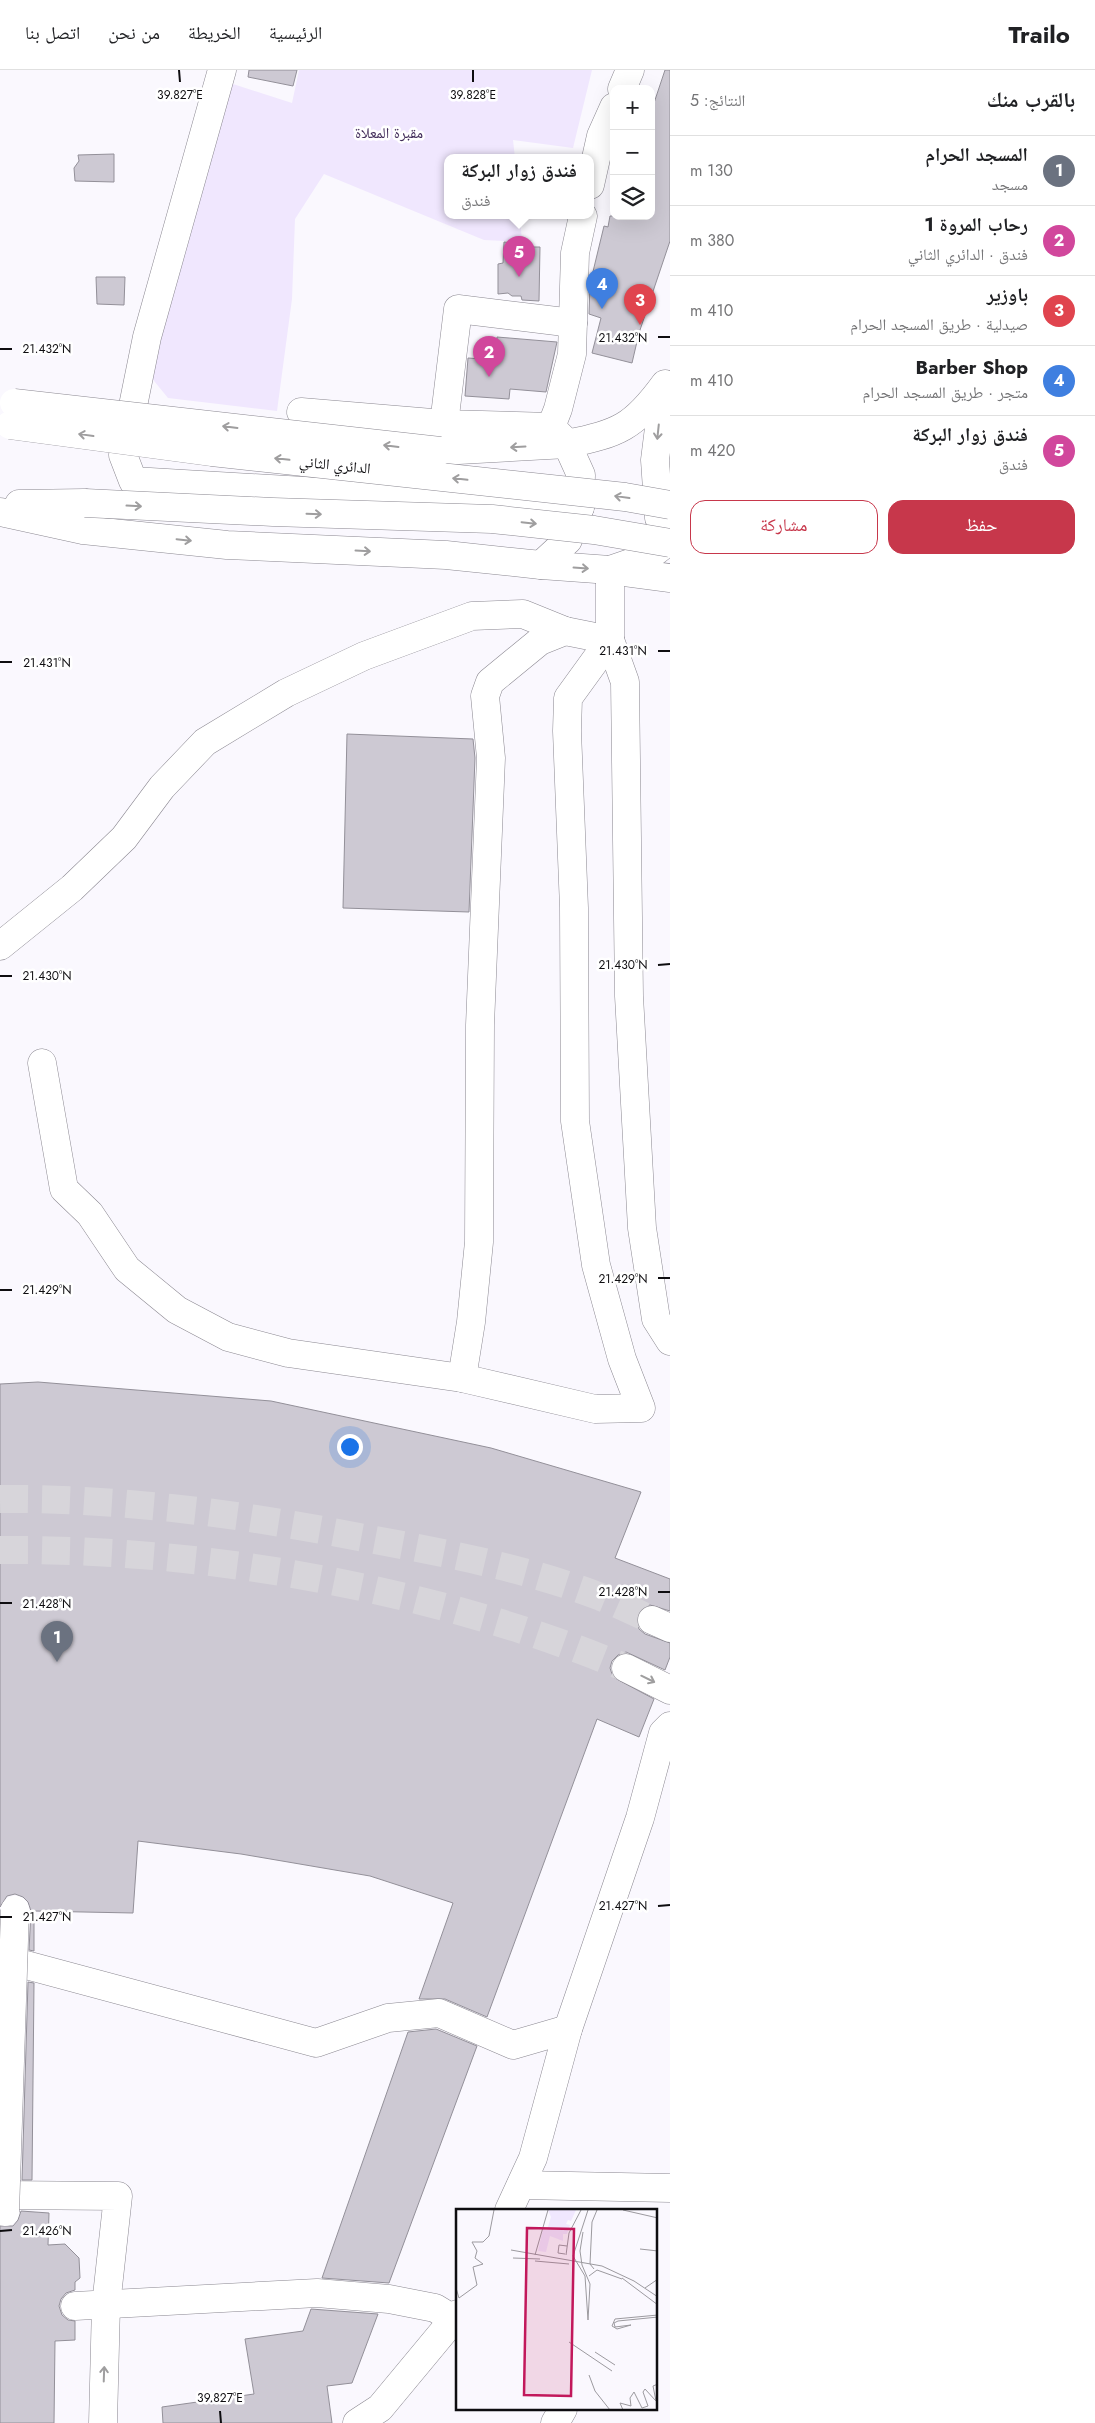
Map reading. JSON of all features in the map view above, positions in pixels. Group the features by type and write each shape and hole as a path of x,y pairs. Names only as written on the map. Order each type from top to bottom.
{"main road":[{"path":"222,70 147,337 123,455 133,481 580,507"},
{"path":"624,85 630,70"},
{"path":"594,167 601,136 610,116"},
{"path":"541,566 568,540 580,507 581,475 559,435 558,409 572,354 575,253 583,219"},
{"path":"444,424 458,309 573,323"},
{"path":"301,412 559,435 602,437 624,427 645,412 668,384"},
{"path":"668,384 661,399 655,460 660,518 670,535"},
{"path":"6,414 440,452 559,435"},
{"name":"الدائري الثاني","path":"6,414 212,452 625,497 670,505"},
{"path":"0,505 84,517 227,545 446,555 541,566 610,570 670,578"},
{"path":"0,512 84,517 283,513 492,519 594,530 670,542"},
{"path":"610,570 648,557 670,542"},
{"path":"610,570 610,640 625,682 629,996 642,1228 656,1319 670,1341"},
{"path":"0,946 72,888 124,838 162,787 205,742 286,693 364,656 472,616 523,614 564,631 610,640"},
{"path":"462,1378 472,1322 479,1242 480,1025 491,758 485,696 490,682 540,641 564,631"},
{"path":"42,1062 64,1189 90,1214 127,1269 177,1310 228,1337 288,1353 462,1378 595,1409 641,1408 622,1359 596,1265 575,1121 574,908 567,731 568,698 610,640"},
{"path":"626,1668 670,1690"},
{"path":"509,2209 533,2158 568,2030 640,1818 663,1733 670,1726"},
{"path":"15,1910 3,2204 118,2196 106,2305 103,2423"},
{"path":"0,1958 316,2043 388,2018 439,2013 514,2044 568,2030"},
{"path":"521,2185 670,2188"},
{"path":"75,2306 317,2293 389,2299 435,2308 456,2318"},
{"path":"357,2423 381,2415 456,2319"},
{"path":"556,2423 562,2410"}],"green space":[{"name":"مقبرة المعلاة","path":"299,70 592,70 573,148 513,140 515,154 444,154 444,219 520,219 522,242 484,240 324,174 295,219 292,299 277,411 168,398 150,376 230,83 292,103"}],"building":[{"path":"249,70 297,70 293,86 248,77"},
{"path":"665,70 670,70 670,241 639,333 632,363 592,353 601,318 589,314 590,284 604,226 608,227 610,216 610,220 655,220 655,100"},
{"path":"114,154 114,182 75,181 74,168 79,161 78,155"},
{"path":"504,242 525,244 527,247 540,247 539,301 522,300 521,296 512,296 508,293 498,294 498,264 503,263"},
{"path":"96,277 125,277 124,305 97,304"},
{"path":"497,337 557,342 546,392 510,389 509,399 465,396 468,358 496,360"},
{"path":"347,734 473,739 475,758 469,912 343,908"},
{"path":"38,1382 271,1401 491,1448 641,1492 615,1558 670,1579 670,1611 650,1605 642,1608 638,1613 636,1621 639,1629 645,1634 670,1643 670,1657 665,1670 626,1652 618,1655 612,1661 610,1668 613,1677 654,1699 639,1737 597,1719 487,2017 445,1999 419,1999 453,1903 370,1876 241,1854 138,1841 133,1913 34,1911 34,1951 29,1950 31,1911 28,1902 23,1897 15,1894 7,1896 0,1907 0,1384"},
{"path":"28,1982 34,1983 32,2180 22,2180"},
{"path":"436,2029 477,2046 389,2283 322,2278 408,2032"},
{"path":"21,2211 49,2213 48,2245 65,2244 79,2258 80,2278 75,2282 75,2290 66,2293 61,2299 59,2306 62,2315 68,2320 75,2321 75,2340 55,2341 54,2423 0,2423 0,2226 13,2226 18,2220"},
{"path":"311,2309 378,2314 352,2383 327,2386 332,2423 163,2423 162,2407 254,2394 245,2339 303,2331"}],"tunnel":[{"path":"0,1499 90,1501 181,1509 315,1529 451,1555 542,1577 601,1597 652,1620"},
{"path":"0,1550 78,1551 158,1556 319,1579 398,1595 477,1616 553,1640 626,1668"}],"place":[{"name":"فندق زوار البركة","path":"519,277"},
{"name":"Barber Shop","path":"602,309"},
{"name":"باوزير","path":"640,325"},
{"name":"رحاب المروة 1","path":"489,377"},
{"name":"المسجد الحرام","path":"57,1662"}]}
